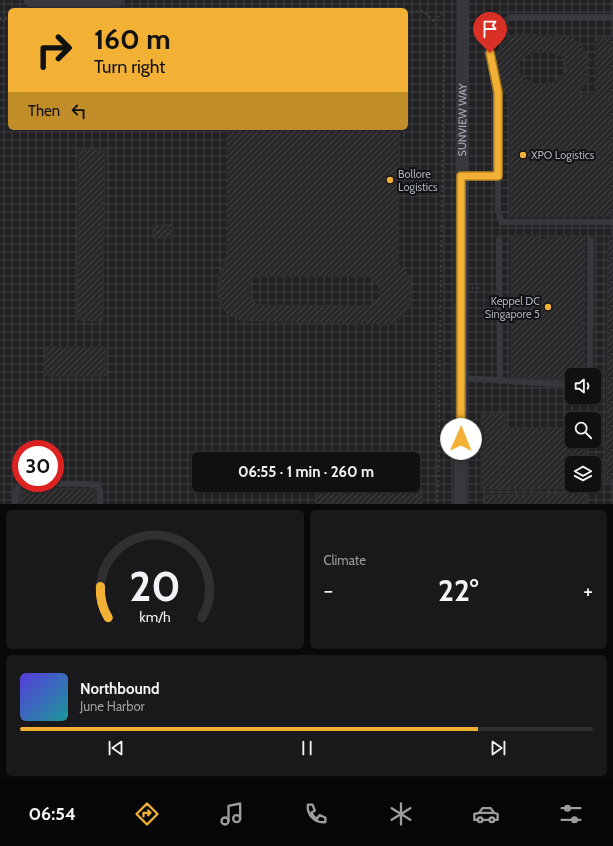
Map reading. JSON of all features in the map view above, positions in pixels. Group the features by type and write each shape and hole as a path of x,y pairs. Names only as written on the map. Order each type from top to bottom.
{"street":[{"path":"30,0 118,0"},
{"name":"SUNVIEW WAY","path":"460,504 462,378 461,176 463,0"}],"lane":[{"path":"613,17 511,17 495,29 490,53 498,92 498,209 501,221 613,222"},
{"path":"461,176 498,176"},
{"path":"499,240 500,381"},
{"path":"590,368 591,240"},
{"path":"462,378 565,385"},
{"path":"64,484 98,485 100,491 100,504"},
{"path":"15,504 16,492"}],"path":[{"path":"408,12 424,11 444,31 438,504"},
{"path":"434,21 442,13"}],"shaded area":[{"path":"0,0 613,0 613,504 0,504"}],"building":[{"path":"515,34 572,37 583,47 587,55 588,66 587,82 577,95 595,95 595,38 613,38 613,216 510,217 510,100 501,88 495,75 494,65 497,54 504,41","holes":["536,51 555,53 562,57 566,63 562,76 555,82 534,84 520,73 519,62 522,58"]},
{"path":"227,130 400,130 398,263 406,272 410,280 411,288 410,305 401,319 386,325 241,320 228,315 221,306 217,294 219,276 227,253","holes":["263,276 370,277 377,283 380,291 379,298 371,306 262,305 256,304 250,298 249,292 250,283 254,278"]},
{"path":"79,150 105,150 103,321 77,320"},
{"path":"172,224 173,237 153,238 152,226"},
{"name":"Keppel DC Singapore 5","path":"511,235 539,235 539,239 555,239 555,236 585,236 584,368 565,368 565,378 511,378"},
{"path":"608,236 613,236 613,482 606,482"},
{"path":"45,347 106,347 106,376 44,376"},
{"path":"481,414 506,414 506,428 500,428 500,489 481,489"},
{"path":"500,428 565,428 565,448 585,448 585,456 565,456 565,489 500,489"},
{"path":"420,487 422,487 422,504 316,504 317,492 420,492"},
{"path":"64,489 96,489 96,504 22,504 22,492 64,492"},
{"path":"587,493 587,504 485,504 485,495"}],"place":[{"name":"XPO Logistics","path":"523,155"},
{"name":"Bollore Logistics","path":"390,180"},
{"name":"Keppel DC Singapore 5","path":"548,307"}],"route":[{"path":"461,439 461,176 498,176 498,92 490,53"}]}
